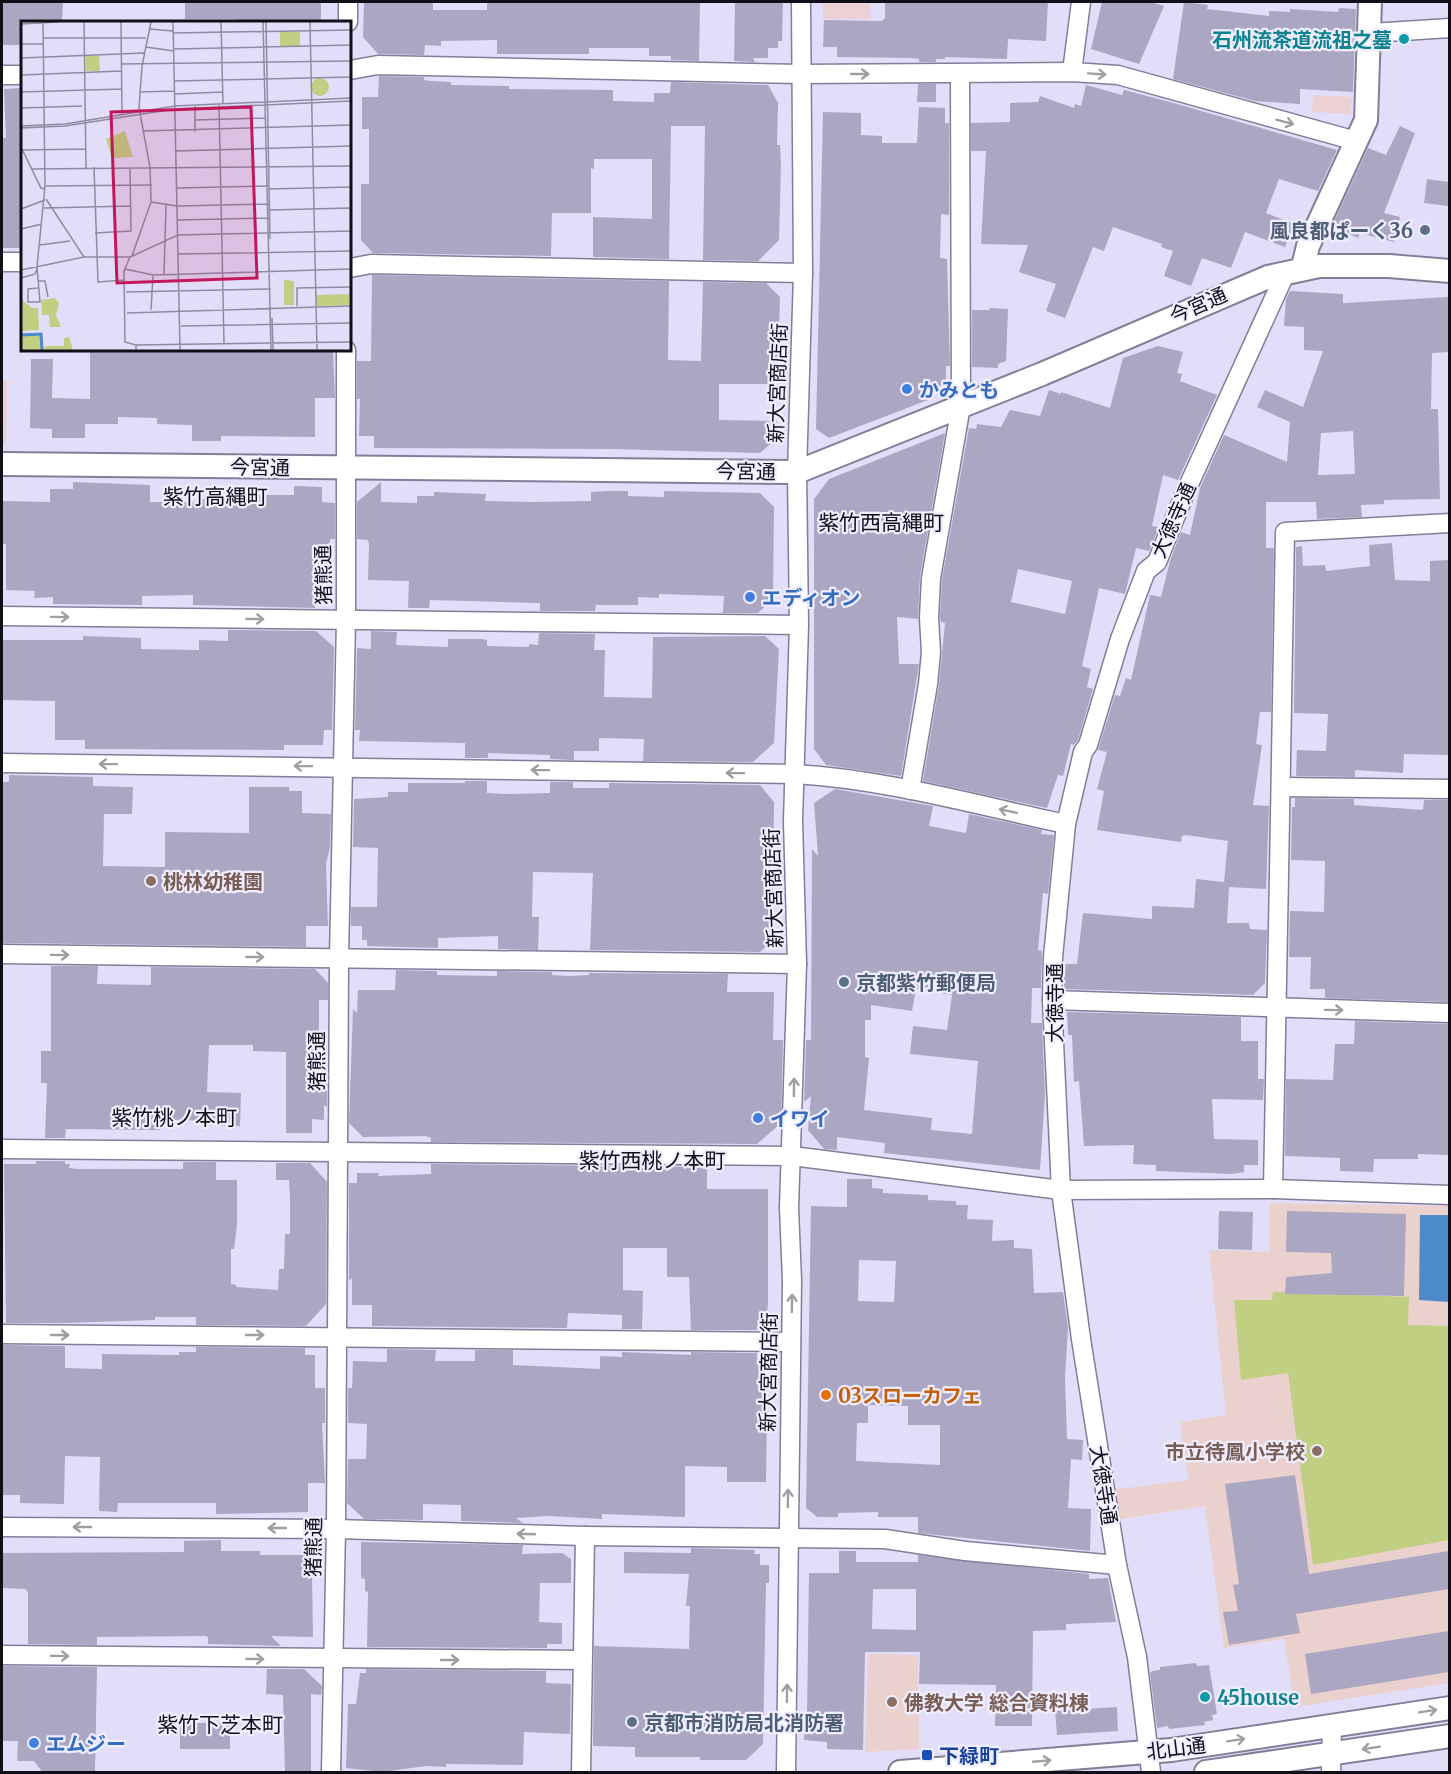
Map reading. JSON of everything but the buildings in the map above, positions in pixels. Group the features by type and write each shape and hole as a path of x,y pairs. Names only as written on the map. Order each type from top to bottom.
{"street":[{"path":"348,2 348,21"},
{"name":"新大宮商店街","path":"786,1773 787,1538 792,1281 789,1208 797,964 794,774 799,625 798,472 803,273 801,2"},
{"path":"1072,72 1081,2"},
{"name":"大徳寺通","path":"1151,1762 1137,1657 1117,1565 1081,1339 1061,1190 1052,1000 1066,824 1083,752 1088,745 1120,639 1146,571 1157,562 1366,120 1371,33 1370,2"},
{"path":"1371,33 1449,28"},
{"path":"351,70 378,66 801,74 1072,72 1118,75 1356,141"},
{"path":"910,790 928,684 931,652 929,618 931,578 961,406 960,74"},
{"path":"2,75 21,75"},
{"path":"2,262 21,262"},
{"path":"351,268 371,264 803,273"},
{"name":"今宮通","path":"2,464 798,472 1042,374 1243,286 1295,269 1389,266 1449,271"},
{"name":"猪熊通","path":"331,1773 336,1529 339,958 346,621 344,468 346,351"},
{"path":"1274,1189 1275,1009 1283,787 1286,532 1449,523"},
{"path":"2,616 799,625"},
{"path":"2,763 832,776 910,790 1066,824"},
{"path":"1283,787 1449,789"},
{"path":"2,954 797,964"},
{"path":"1052,1000 1449,1013"},
{"path":"2,1149 792,1156 1061,1190 1274,1189 1449,1196"},
{"path":"2,1334 791,1342"},
{"path":"2,1527 336,1529 585,1536 885,1539 965,1551 1117,1565"},
{"path":"581,1773 585,1536"},
{"path":"2,1655 333,1660 582,1660"},
{"name":"北山通","path":"900,1773 1151,1762 1332,1726 1449,1708"},
{"path":"1331,1763 1332,1726"},
{"name":"北山通","path":"1206,1773 1331,1763 1449,1736"}],"shaded area":[{"path":"823,2 869,2 871,19 823,19"},
{"path":"1313,95 1352,97 1351,114 1312,112"},
{"path":"2,380 7,380 6,444 2,444"},
{"name":"市立待鳳小学校","path":"1270,1203 1449,1206 1449,1683 1295,1707 1284,1639 1224,1648 1205,1506 1116,1520 1111,1490 1189,1480 1180,1422 1226,1415 1209,1250 1269,1252"},
{"name":"佛教大学 総合資料棟","path":"868,1654 918,1655 919,1749 865,1752"}],"green space":[{"path":"1273,1292 1409,1297 1408,1325 1449,1326 1449,1540 1313,1565 1288,1373 1241,1380 1234,1300 1272,1300"}],"water":[{"path":"1420,1215 1449,1215 1449,1302 1419,1300"}],"place":[{"name":"石州流茶道流祖之墓","path":"1404,39"},
{"name":"風良都ぱーく36","path":"1425,230"},
{"name":"かみとも","path":"907,389"},
{"name":"エディオン","path":"750,597"},
{"name":"桃林幼稚園","path":"151,881"},
{"name":"京都紫竹郵便局","path":"844,982"},
{"name":"イワイ","path":"758,1118"},
{"name":"03スローカフェ","path":"826,1395"},
{"name":"市立待鳳小学校","path":"1317,1451"},
{"name":"45house","path":"1205,1697"},
{"name":"佛教大学 総合資料棟","path":"892,1702"},
{"name":"京都市消防局北消防署","path":"632,1722"},
{"name":"エムジー","path":"34,1743"},
{"name":"下緑町","path":"927,1755"}],"district":[{"name":"紫竹高縄町","path":"215,496"},
{"name":"紫竹西高縄町","path":"881,522"},
{"name":"紫竹桃ノ本町","path":"174,1117"},
{"name":"紫竹西桃ノ本町","path":"652,1160"},
{"name":"紫竹下芝本町","path":"220,1724"}]}
